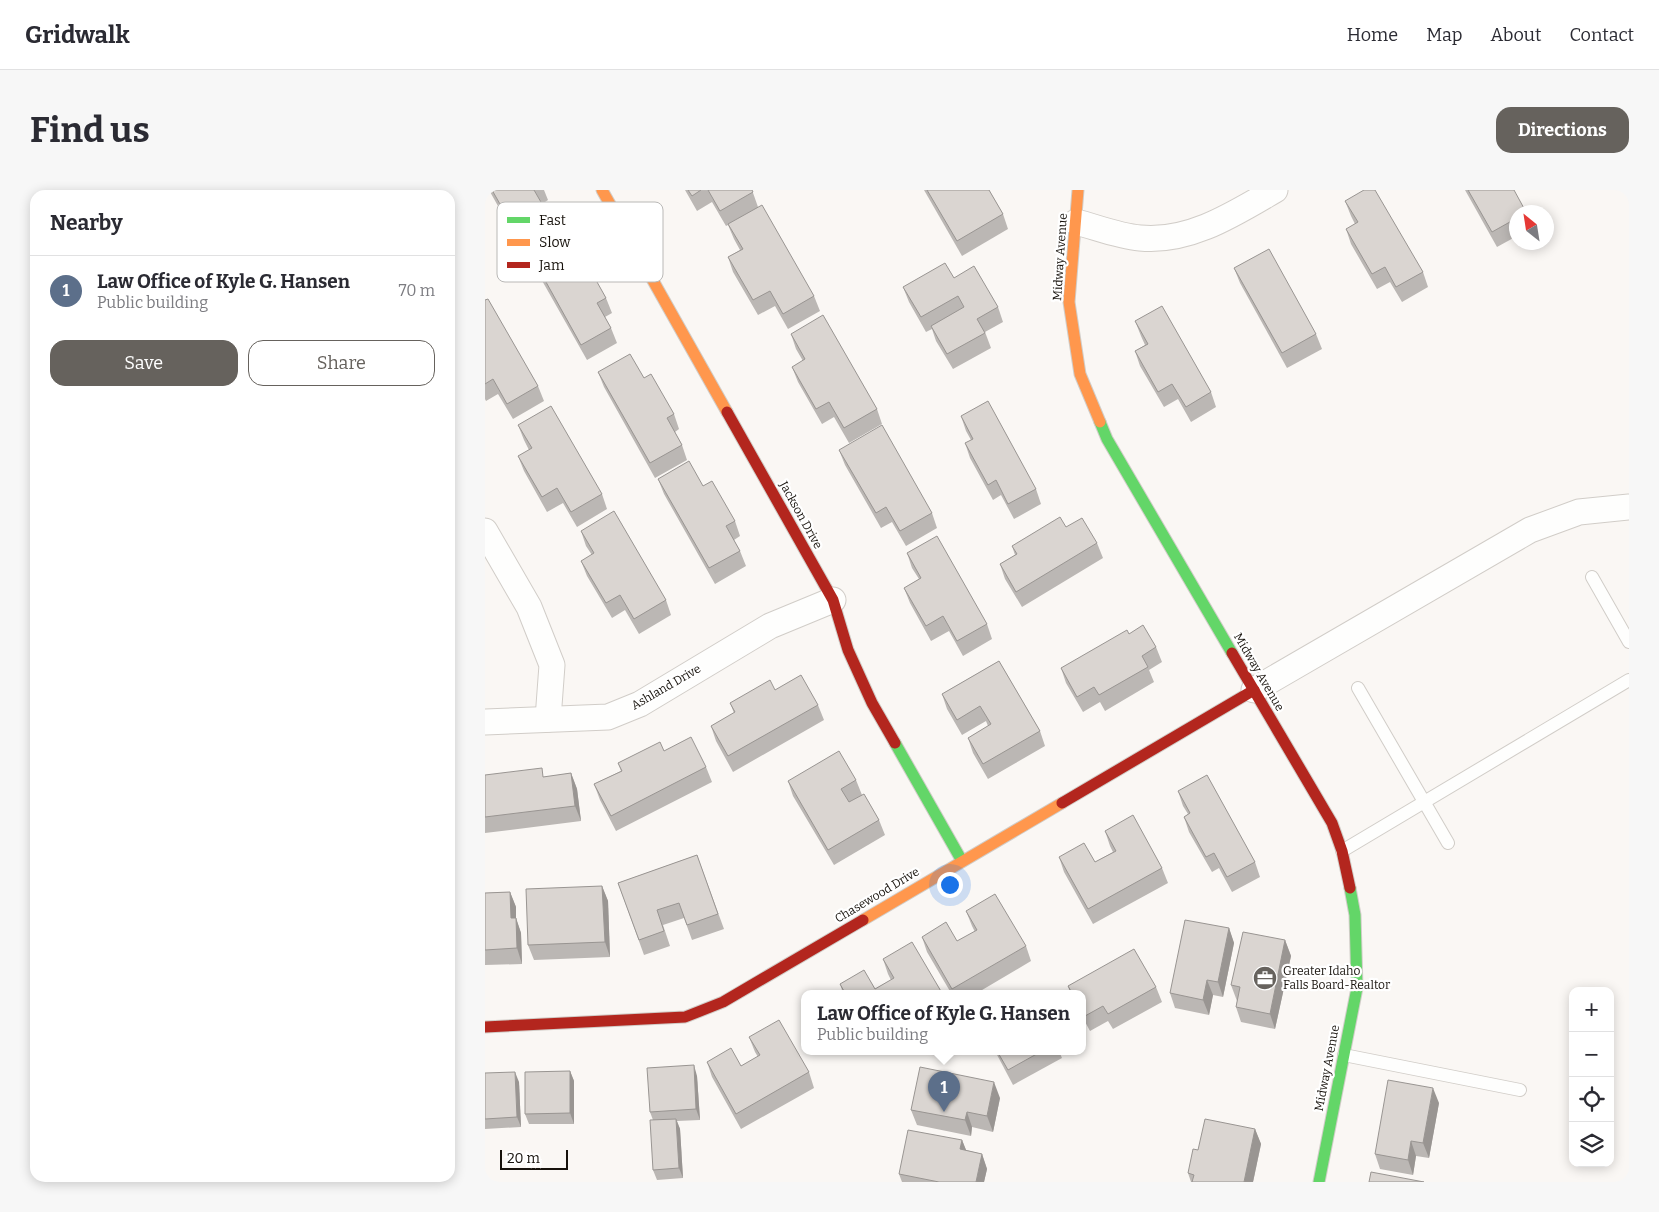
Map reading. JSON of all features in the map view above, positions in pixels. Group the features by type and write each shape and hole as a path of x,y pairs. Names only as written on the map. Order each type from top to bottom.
{"street":[{"name":"Jackson Drive","path":"602,190 609,202"},
{"name":"Midway Avenue","path":"1078,190 1069,302 1080,374 1107,440 1332,823 1342,851 1355,915 1357,988 1319,1182"},
{"path":"1076,222 1140,238 1176,237 1226,218 1275,190"},
{"name":"Jackson Drive","path":"654,282 833,600 848,650 872,703 962,861"},
{"path":"1254,690 1530,530 1579,512 1629,507"},
{"path":"485,531 529,607 552,665 548,718"},
{"name":"Ashland Drive","path":"485,722 608,717 640,704 770,626 833,600"},
{"name":"Chasewood Drive","path":"485,1027 685,1017 723,1002 1254,690"}],"lane":[{"path":"1592,577 1629,642"},
{"path":"1342,851 1629,680"},
{"path":"1358,688 1448,843"},
{"path":"1344,1055 1520,1090"}],"building":[{"path":"492,190 534,190 541,202 499,202"},
{"path":"688,190 701,190 692,196"},
{"path":"708,190 752,190 753,192 720,211"},
{"path":"927,190 989,190 1003,214 957,241"},
{"path":"1364,190 1375,190 1423,272 1396,287 1385,267 1372,274 1346,229 1358,222 1345,201"},
{"path":"1468,190 1514,190 1522,205 1509,205 1509,222 1492,232"},
{"path":"762,205 814,296 783,314 770,291 753,300 728,257 743,249 728,224"},
{"path":"1269,249 1316,334 1282,353 1234,268"},
{"path":"945,263 954,278 974,266 998,307 977,319 985,333 947,354 931,326 964,307 958,296 921,317 903,287"},
{"path":"546,282 597,282 606,298 597,303 611,328 581,345"},
{"path":"488,299 538,386 507,404 493,379 485,384 485,300"},
{"path":"1162,306 1211,392 1186,407 1172,384 1158,392 1135,351 1148,344 1135,321"},
{"path":"823,315 877,409 844,428 829,402 816,409 792,367 805,359 791,334"},
{"path":"630,354 644,378 651,374 674,414 667,418 682,445 650,463 598,372"},
{"path":"988,401 1036,489 1008,504 996,480 988,485 965,443 973,439 961,416"},
{"path":"551,406 602,494 571,512 557,488 542,497 518,456 532,448 518,425"},
{"path":"882,425 932,513 900,531 886,507 876,513 839,450"},
{"path":"689,461 703,486 712,481 735,521 726,526 740,551 709,568 658,479"},
{"path":"614,511 666,600 634,619 620,595 606,603 581,561 594,553 581,531"},
{"path":"1060,517 1066,527 1082,518 1097,543 1016,592 1000,564 1017,554 1012,546"},
{"path":"937,536 987,624 957,641 943,616 926,626 904,588 921,578 907,553"},
{"path":"1143,625 1156,647 1142,656 1148,667 1099,695 1094,687 1077,697 1061,668 1127,630 1129,634"},
{"path":"999,661 1040,731 983,764 968,738 991,724 980,706 957,720 942,694"},
{"path":"801,675 818,705 728,756 711,726 735,712 730,703 770,680 775,690"},
{"path":"691,737 706,767 611,816 594,784 622,771 618,763 660,742 664,751"},
{"path":"839,751 856,780 841,789 849,802 864,794 879,820 828,850 788,781"},
{"path":"542,768 543,777 571,773 575,806 485,817 485,775"},
{"path":"1207,775 1255,862 1227,877 1214,853 1206,857 1184,817 1190,813 1178,791"},
{"path":"1133,815 1162,868 1088,909 1059,857 1084,843 1095,862 1116,851 1105,831"},
{"path":"697,855 718,914 687,925 679,903 657,910 664,931 639,940 618,883"},
{"path":"602,886 605,942 528,945 526,889"},
{"path":"510,892 511,918 516,918 517,948 485,950 485,893"},
{"path":"995,894 1026,946 952,989 922,937 946,922 957,941 977,930 966,911"},
{"path":"1185,920 1229,928 1218,982 1207,980 1203,1000 1170,993"},
{"path":"1243,932 1285,940 1270,1014 1236,1007 1240,987 1231,985"},
{"path":"912,942 940,990 843,990 840,984 864,970 875,989 894,978 883,959"},
{"path":"1134,949 1156,987 1108,1014 1103,1006 1086,1015 1086,990 1070,990 1068,986"},
{"path":"779,1020 809,1072 736,1114 707,1062 731,1048 741,1066 760,1055 749,1037"},
{"path":"999,1055 1035,1055 1008,1070"},
{"path":"694,1065 696,1109 650,1112 647,1068"},
{"path":"920,1067 994,1082 987,1116 967,1112 965,1120 911,1110"},
{"path":"570,1071 570,1113 525,1114 525,1072"},
{"path":"515,1072 517,1117 485,1119 485,1073"},
{"path":"1388,1080 1433,1088 1423,1143 1411,1141 1408,1160 1375,1154"},
{"path":"676,1119 679,1168 653,1170 650,1120"},
{"path":"1205,1119 1255,1129 1244,1182 1192,1182 1194,1175 1188,1173 1193,1149 1198,1150"},
{"path":"908,1130 962,1140 960,1149 982,1154 976,1182 939,1182 899,1174"},
{"path":"1371,1172 1424,1182 1369,1182"}],"traffic: fast":[{"path":"1100,422 1107,439 1232,653"},
{"path":"895,743 962,861"},
{"path":"1319,1182 1357,988 1355,915 1350,888"}],"traffic: slow":[{"path":"602,190 609,202"},
{"path":"1078,190 1069,302 1080,374 1100,422"},
{"path":"654,282 727,412"},
{"path":"863,920 1062,803"}],"traffic: jam":[{"path":"727,412 833,600 848,650 872,703 895,743"},
{"path":"1232,653 1332,823 1342,851 1350,888"},
{"path":"1062,803 1254,690"},
{"path":"485,1027 685,1017 723,1002 863,920"}],"place":[{"name":"Greater Idaho Falls Board-Realtor","path":"1265,978"},
{"name":"Law Office of Kyle G. Hansen","path":"944,1112"}]}
